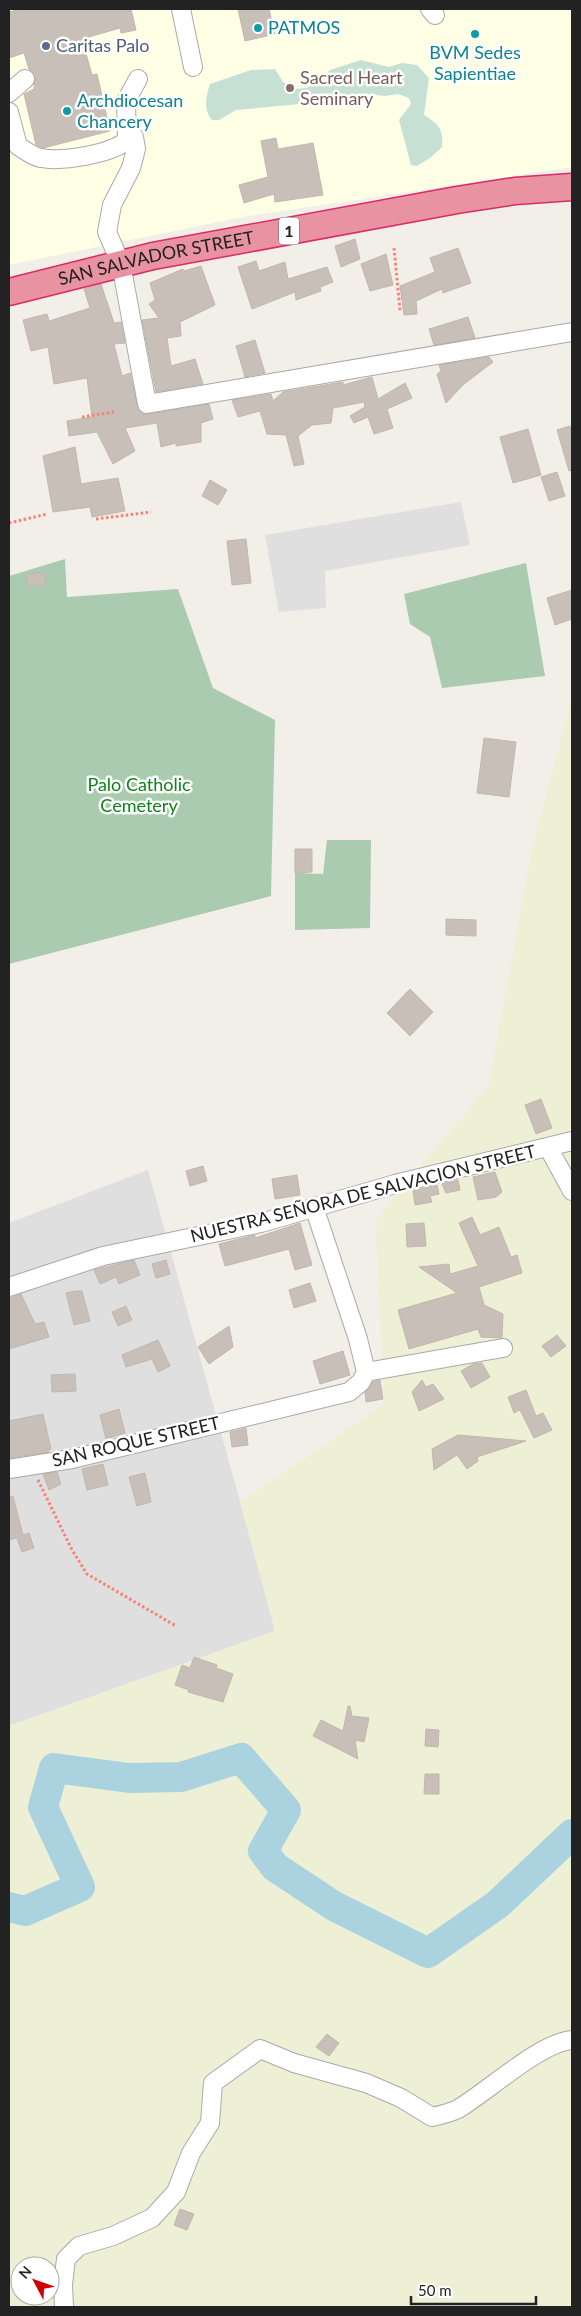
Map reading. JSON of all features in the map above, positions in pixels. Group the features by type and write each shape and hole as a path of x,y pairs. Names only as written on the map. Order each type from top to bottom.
{"highway":[{"name":"SAN SALVADOR STREET","path":"9,292 120,264 457,200 515,191 572,187"}],"street":[{"path":"181,9 193,67"},
{"path":"9,93 25,79"},
{"path":"9,112 18,146 40,158 94,154 121,146 127,140 126,101 138,79"},
{"path":"126,129 134,138 136,149 131,168 112,205 107,232 120,264 147,404 572,332"},
{"name":"NUESTRA SEÑORA DE SALVACION STREET","path":"9,1287 103,1256 261,1223 395,1184 572,1141"},
{"path":"548,1147 572,1191"},
{"path":"314,1207 358,1339 366,1372 503,1348"},
{"name":"SAN ROQUE STREET","path":"9,1469 72,1459 349,1392 361,1382 366,1372"},
{"path":"64,2307 63,2284 66,2260 79,2246 113,2236 152,2218 176,2192 191,2153 210,2122 213,2083 260,2049 294,2063 366,2083 401,2098 432,2117 457,2110 544,2051 564,2041 572,2040"}],"path":[{"path":"394,248 400,310"},
{"path":"82,417 114,412"},
{"path":"96,519 152,512"},
{"path":"9,523 47,514"},
{"path":"32,1466 72,1550 87,1574 176,1626"}],"shaded area":[{"name":"Sacred Heart Seminary","path":"9,9 572,9 572,167 242,217 9,265"},
{"path":"361,60 389,67 402,63 417,65 429,78 424,115 439,128 442,136 442,147 417,166 411,165 399,120 411,104 409,98 398,94 385,96 367,94 322,102 236,110 219,120 212,120 207,112 206,107 210,84 251,70 275,69 283,82 293,89 306,88 318,82 330,70"},
{"path":"461,502 470,545 325,571 326,608 279,612 265,535"},
{"path":"572,698 572,2307 9,2307 9,1726 275,1631 240,1502 384,1404 376,1219 489,1085 533,844"},
{"path":"148,1170 276,1631 9,1726 9,1223"}],"green space":[{"name":"Palo Catholic Cemetery","path":"65,559 67,597 178,589 213,688 275,720 271,896 9,964 9,576"},
{"path":"526,563 545,676 442,688 430,637 410,624 404,594"},
{"path":"327,840 371,840 370,928 295,930 295,873 323,874"}],"building":[{"path":"20,9 131,9 136,30 121,33 120,28 82,39 92,75 97,74 110,131 43,148 36,145 24,94 34,89 35,76 29,69 24,53 9,58 9,12"},
{"name":"PATMOS","path":"238,9 269,9 275,34 245,41"},
{"path":"276,138 278,149 313,143 323,195 275,202 274,194 244,203 239,185 268,177 261,141"},
{"path":"355,239 360,259 341,267 335,246"},
{"path":"458,248 471,283 443,293 442,289 416,301 417,314 404,315 400,286 435,272 430,258"},
{"path":"386,254 393,285 370,291 361,264"},
{"path":"256,261 259,271 285,262 288,279 327,267 333,282 320,287 321,291 296,300 295,292 252,309 238,267"},
{"path":"201,266 215,305 180,322 181,336 167,338 171,366 195,359 203,384 156,392 142,320 159,318 149,304 155,300 150,283 183,269 184,271"},
{"path":"101,284 114,323 121,322 125,343 114,344 122,376 130,373 139,410 149,414 209,404 213,419 201,423 201,442 176,446 176,443 161,447 157,423 125,428 135,451 113,464 97,432 69,436 67,421 92,417 87,378 54,384 48,347 31,351 23,320 47,314 49,321 90,308 84,289"},
{"path":"468,317 475,338 434,345 429,329"},
{"path":"255,340 265,373 245,377 236,346"},
{"path":"489,357 493,362 464,384 446,403 437,374 441,371 439,365"},
{"path":"372,377 378,399 405,383 412,398 387,409 393,428 374,434 368,417 354,423 350,416 365,407 364,402 333,408 331,423 312,425 298,436 304,464 294,466 286,435 267,434 260,411 238,417 232,400 271,394 273,401 283,392 343,382 343,385"},
{"path":"570,426 572,433 572,470 569,471 557,430"},
{"path":"528,429 541,475 513,483 500,437"},
{"path":"75,447 81,484 118,478 125,511 92,517 90,507 53,512 43,456"},
{"path":"557,472 565,496 549,501 541,477"},
{"path":"210,480 227,490 218,505 202,496"},
{"path":"246,539 251,583 232,585 227,541"},
{"path":"44,572 46,584 28,587 26,574"},
{"path":"572,590 572,619 555,625 547,598"},
{"path":"484,738 516,742 509,797 477,793"},
{"path":"295,849 312,849 312,872 295,873"},
{"path":"446,919 476,920 476,936 446,935"},
{"path":"410,989 433,1012 410,1036 387,1013"},
{"path":"541,1099 552,1128 536,1134 525,1105"},
{"path":"203,1166 207,1181 190,1186 186,1171"},
{"path":"495,1172 502,1192 496,1197 478,1200 473,1177"},
{"path":"297,1175 300,1195 275,1199 272,1179"},
{"path":"458,1180 460,1190 446,1193 442,1184"},
{"path":"437,1185 439,1194 430,1196 432,1202 415,1205 413,1191"},
{"path":"472,1217 480,1235 499,1227 511,1257 517,1255 522,1273 479,1287 484,1305 503,1314 502,1338 481,1337 478,1329 409,1349 398,1310 457,1293 419,1267 449,1264 450,1274 478,1266 459,1223"},
{"path":"300,1223 312,1265 295,1270 289,1249 225,1266 219,1244 255,1235 255,1238"},
{"path":"424,1223 426,1246 407,1247 406,1224"},
{"path":"134,1260 140,1275 119,1284 116,1277 100,1284 94,1270"},
{"path":"166,1260 170,1274 156,1278 152,1264"},
{"path":"310,1283 316,1301 294,1308 289,1290"},
{"path":"82,1291 90,1321 74,1325 66,1293"},
{"path":"21,1294 35,1324 44,1322 49,1337 9,1349 9,1299"},
{"path":"126,1306 132,1320 118,1326 112,1312"},
{"path":"229,1326 233,1347 209,1364 198,1347"},
{"path":"557,1335 566,1346 551,1357 542,1346"},
{"path":"158,1340 170,1366 158,1372 152,1359 126,1367 122,1355"},
{"path":"343,1351 350,1375 320,1384 313,1361"},
{"path":"482,1363 490,1377 471,1388 461,1371 473,1364"},
{"path":"75,1374 76,1391 52,1392 51,1375"},
{"path":"380,1380 383,1399 366,1402 365,1392 373,1382"},
{"path":"422,1380 426,1387 433,1384 444,1399 419,1411 412,1392"},
{"path":"526,1390 536,1416 543,1413 552,1430 534,1438 520,1410 514,1413 508,1397"},
{"path":"119,1409 125,1433 106,1439 100,1415"},
{"path":"43,1414 51,1449 48,1450 49,1452 9,1458 9,1421"},
{"path":"246,1428 248,1445 232,1447 230,1432"},
{"path":"458,1435 526,1441 477,1457 478,1461 467,1469 457,1455 434,1470 432,1449"},
{"path":"103,1464 108,1485 87,1490 82,1469"},
{"path":"57,1472 61,1484 49,1490 43,1474"},
{"path":"145,1473 151,1502 137,1506 129,1477"},
{"path":"13,1496 23,1535 21,1536 29,1533 34,1548 22,1552 17,1538 9,1540 9,1497"},
{"path":"194,1657 217,1665 216,1668 233,1674 223,1702 188,1692 189,1690 175,1685 182,1665 190,1668"},
{"path":"348,1706 350,1706 352,1716 369,1718 364,1742 355,1740 358,1759 313,1736 321,1720 343,1731"},
{"path":"426,1729 439,1730 438,1747 425,1746"},
{"path":"425,1774 439,1774 439,1794 424,1794"},
{"path":"327,2034 339,2043 329,2056 316,2047"},
{"path":"180,2209 194,2214 187,2230 174,2225"}],"waterway":[{"path":"9,1907 25,1911 80,1887 43,1807 54,1768 129,1778 181,1777 241,1758 286,1810 263,1851 275,1867 334,1906 428,1953 498,1904 572,1834"}],"place":[{"name":"PATMOS","path":"258,28"},
{"name":"BVM Sedes Sapientiae","path":"475,34"},
{"name":"Caritas Palo","path":"46,46"},
{"name":"Sacred Heart Seminary","path":"290,88"},
{"name":"Archdiocesan Chancery","path":"67,111"}]}
